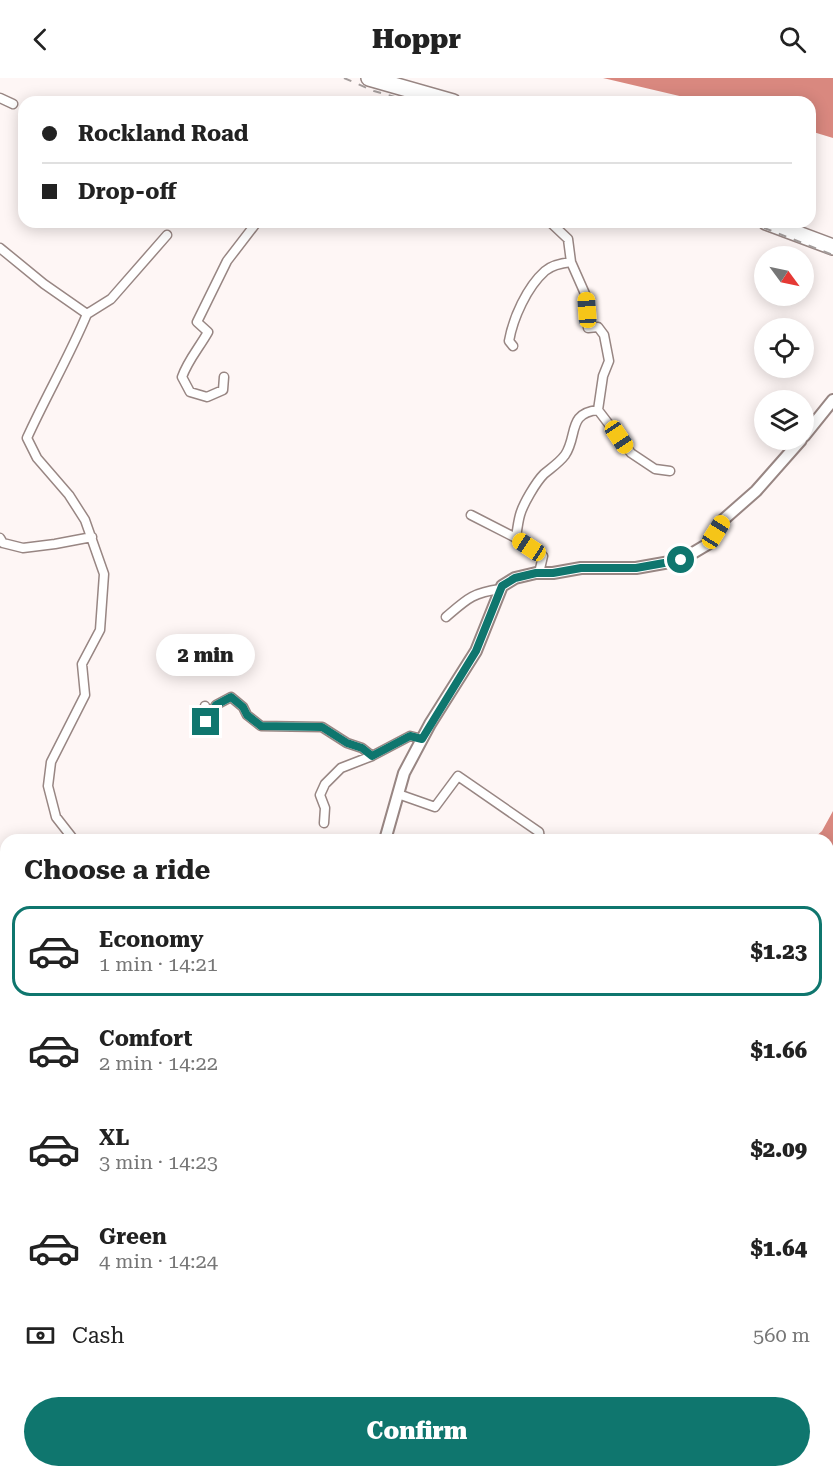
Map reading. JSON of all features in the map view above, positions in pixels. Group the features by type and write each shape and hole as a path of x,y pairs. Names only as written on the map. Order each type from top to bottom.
{"highway":[{"path":"369,78 432,96"},
{"path":"782,228 833,247"}],"street":[{"path":"0,99 13,104"},
{"path":"224,377 223,390 207,397 190,392 182,377 187,363 208,332 197,322 227,261 253,228"},
{"path":"556,228 568,239 571,262 586,296 588,328 601,329 607,348 609,361 603,376 598,410 631,453 655,469 670,471"},
{"path":"69,834 56,817 48,786 51,762 78,713 85,695 82,664 100,630 104,574 85,520 69,495 37,458 27,438 38,413 58,379 87,314 111,299 167,236"},
{"path":"0,248 44,284 87,314"},
{"path":"513,346 509,341 511,331 530,288 544,271 558,264 571,262"},
{"path":"814,424 833,400"},
{"path":"516,538 519,516 543,475 569,448 575,423 585,412 598,410"},
{"path":"446,617 470,597 481,592 500,589 515,578 581,568 636,568 681,560 708,544 723,520 756,491 792,450"},
{"path":"471,515 516,538 543,556 539,573"},
{"path":"0,538 3,543 23,548 92,537"},
{"path":"387,834 404,773 476,651 500,589"},
{"path":"205,706 206,722 216,705 231,697 243,707 247,715 261,726 322,727 347,743 362,748 372,756"},
{"path":"324,823 325,808 320,795 325,784 341,768 372,756 410,736 422,739"},
{"path":"398,794 435,807 458,776 539,834"}],"shaded area":[{"path":"603,78 833,78 833,138 816,133 816,96 680,96"},
{"path":"833,811 833,834 819,834"}],"railway":[{"path":"344,78 391,96"},
{"path":"764,228 833,255"}],"route":[{"path":"206,722 216,705 231,697 243,707 247,715 261,726 322,727 347,743 362,748 372,756 410,736 422,739 476,651 502,586 515,578 536,573 553,573 581,568 636,568 681,560"}]}
